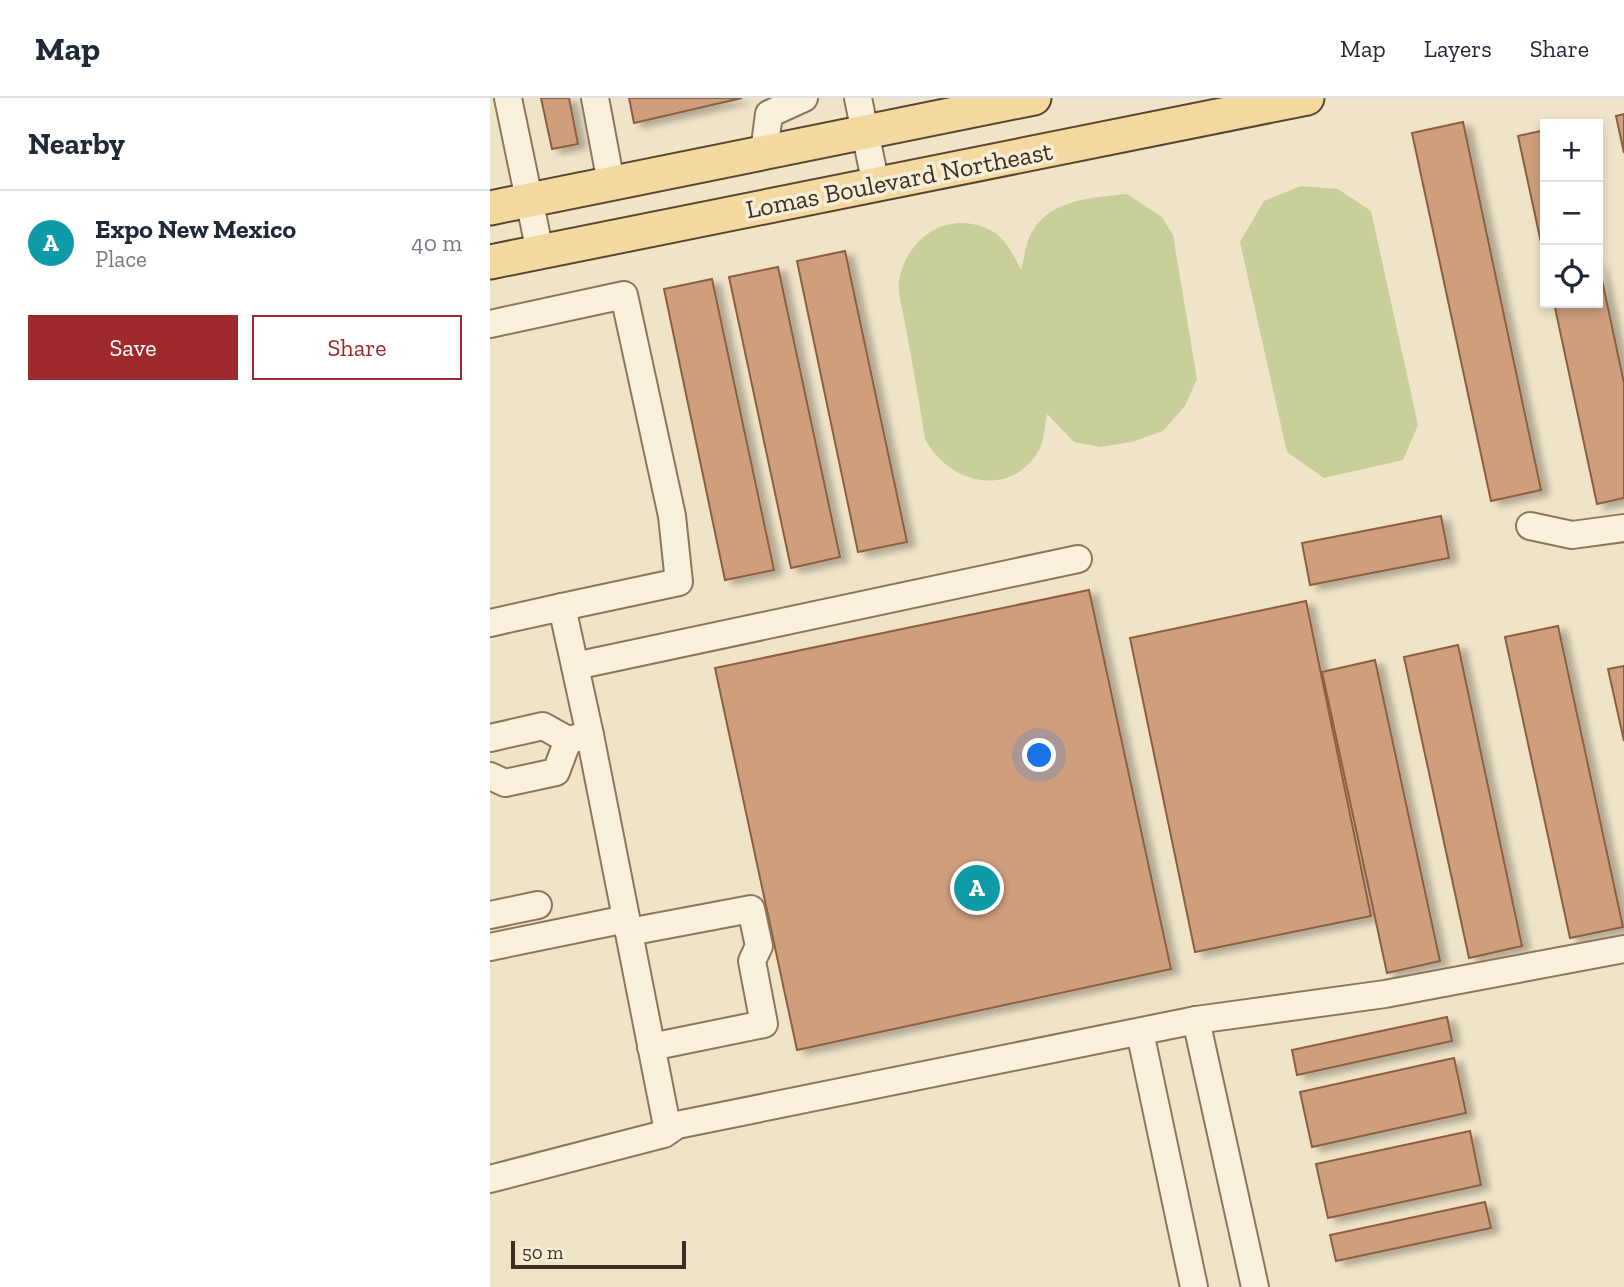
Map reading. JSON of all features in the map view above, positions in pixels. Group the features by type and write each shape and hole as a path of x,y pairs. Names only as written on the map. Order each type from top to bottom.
{"main road":[{"name":"Lomas Boulevard Northeast","path":"490,208 1034,98"},
{"name":"Lomas Boulevard Northeast","path":"490,262 876,185 1208,108 1307,98"}],"street":[{"path":"508,98 540,252"},
{"path":"595,98 611,183"},
{"path":"764,152 769,114 804,98"},
{"path":"858,98 876,185"},
{"path":"490,324 624,295 672,516 679,582 490,623"},
{"path":"1530,526 1572,535 1624,528"},
{"path":"575,666 1078,559"},
{"path":"562,607 575,666 579,737 627,925 668,1131"},
{"path":"490,738 543,726 579,737"},
{"path":"490,776 505,783 556,772 579,737"},
{"path":"490,915 538,905"},
{"path":"490,947 751,909 759,946 752,961 764,1024 651,1047"},
{"path":"490,1180 668,1131 677,1125 1196,1020 1385,994 1624,949"},
{"path":"1196,1020 1255,1287"},
{"path":"1140,1032 1194,1287"}],"green space":[{"path":"1301,186 1338,189 1371,211 1418,425 1403,460 1324,478 1287,452 1240,242 1264,201"},
{"path":"1127,194 1162,217 1173,235 1197,379 1185,406 1163,431 1132,442 1100,447 1074,442 1047,414 1039,451 1023,469 1009,477 993,481 961,474 947,465 925,439 899,296 899,281 907,258 913,248 930,232 952,224 964,223 994,232 1006,244 1021,270 1029,238 1046,215 1084,199"}],"building":[{"path":"541,98 569,98 578,144 552,149"},
{"path":"629,98 742,98 634,123"},
{"path":"1624,114 1624,153 1616,116"},
{"path":"1463,122 1541,490 1491,501 1412,133"},
{"path":"1540,131 1540,238 1518,136"},
{"path":"845,251 907,542 858,552 797,261"},
{"path":"778,267 840,557 791,568 729,277"},
{"path":"712,279 774,570 725,580 664,289"},
{"path":"1603,284 1624,383 1624,498 1597,504 1555,308 1603,308"},
{"path":"1441,516 1449,558 1310,585 1302,543"},
{"path":"1089,590 1171,969 797,1050 715,668"},
{"path":"1306,601 1371,916 1195,952 1130,638"},
{"path":"1558,626 1623,927 1570,938 1505,637"},
{"path":"1458,645 1522,946 1469,958 1404,657"},
{"path":"1375,660 1440,961 1387,973 1322,672"},
{"path":"1624,666 1624,741 1608,669"},
{"path":"1447,1017 1452,1041 1297,1075 1292,1050"},
{"path":"1454,1058 1466,1113 1312,1147 1300,1092"},
{"path":"1470,1131 1481,1185 1328,1218 1316,1164"},
{"path":"1485,1202 1491,1228 1336,1261 1330,1235"}],"place":[{"name":"Expo New Mexico","path":"977,888"}]}
